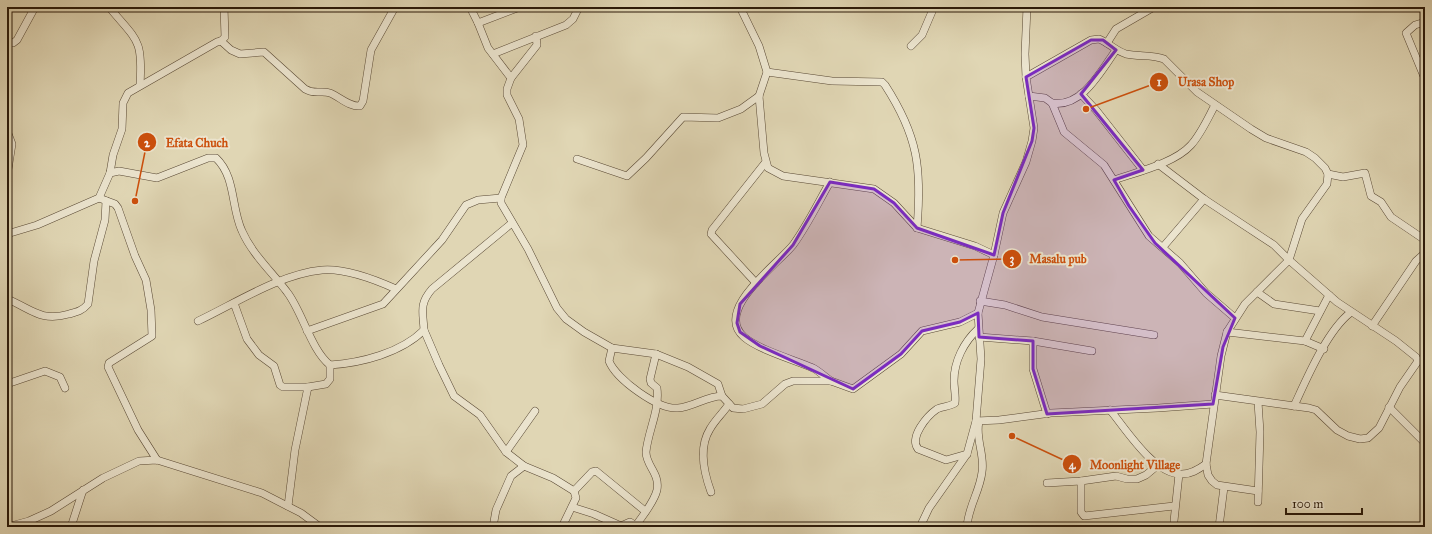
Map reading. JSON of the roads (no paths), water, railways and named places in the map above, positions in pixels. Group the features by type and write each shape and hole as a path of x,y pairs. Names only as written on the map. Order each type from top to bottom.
{"street":[{"path":"7,43 12,43 18,40 35,7"},
{"path":"109,7 132,34 138,44 141,64 140,85"},
{"path":"7,299 45,317 63,316 84,308 88,304 94,261 104,231 102,200 110,173 113,155 122,129 123,103 128,93 140,85 173,68 201,50 221,41 225,36 224,7"},
{"path":"221,41 232,50 240,54 260,50 264,52 311,93 330,93 355,106 360,106 363,101 371,50 395,7"},
{"path":"470,7 488,48 511,78"},
{"path":"500,7 504,14"},
{"path":"478,23 520,7"},
{"path":"493,54 566,25 572,19 579,7"},
{"path":"740,7 759,46 768,72 759,96 765,163 774,173 783,176 874,189 894,203 917,228 968,244 994,255"},
{"path":"911,46 922,35 934,7"},
{"path":"967,526 970,508 982,472 977,421 980,381 978,313 994,255 1003,213 1026,162 1034,128 1026,77 1027,7"},
{"path":"1107,43 1116,29 1154,7"},
{"path":"1425,22 1415,25 1406,33 1425,79"},
{"path":"536,36 537,45 511,78 507,95 518,113 523,145 501,198 501,203 562,314 584,332 612,348 656,354 688,367 714,381 720,389 722,396 729,404 738,409 753,408 762,404 785,384 792,381 831,381"},
{"path":"1026,77 1091,40 1099,38 1116,50 1136,56 1157,56 1164,59 1197,92 1215,105 1266,138 1306,152 1315,158 1328,174 1343,177 1362,172 1365,174 1371,196 1381,202 1391,217 1425,240"},
{"path":"1029,96 1045,98 1052,103 1065,104 1081,94 1116,50"},
{"path":"768,72 832,81 882,82 885,84 909,130 915,150 920,181 917,228"},
{"path":"7,89 7,104"},
{"path":"1081,94 1096,110 1143,170"},
{"path":"577,159 627,176 646,158 683,117 718,118 741,109 759,96"},
{"path":"1052,103 1064,132 1104,165 1149,236 1155,243 1163,247 1180,263 1206,293 1235,318"},
{"path":"1114,180 1158,164 1181,153 1190,146 1198,136 1215,105"},
{"path":"7,131 12,144 7,176"},
{"path":"110,173 119,170 157,178 208,158 216,158 231,185 235,210 242,233 292,299 307,331 330,365 330,379 328,383 308,387 283,387 280,385 274,366 259,355 247,339 234,303"},
{"path":"756,283 711,234 712,230 765,163"},
{"path":"1158,164 1204,199 1274,244 1289,260 1329,295 1350,312 1411,353 1418,361 1376,432 1368,438 1360,439 1348,436 1337,430 1313,409 1215,395"},
{"path":"1258,491 1224,487 1211,480 1208,474 1206,464 1213,404 1221,356 1227,332 1235,318 1257,292 1289,260 1302,219 1327,184 1328,174"},
{"path":"830,182 793,245 756,283 740,304 737,312 737,323 744,337 782,356 816,369 831,381 845,387 856,387 901,354 922,331 960,322 978,313"},
{"path":"307,331 383,304 442,240 466,205 478,200 501,198"},
{"path":"1163,247 1204,199"},
{"path":"7,234 37,225 102,200 115,204 118,208 135,256 146,280 149,294 152,332 149,339 109,363 108,371 120,391 144,442 157,460"},
{"path":"512,223 432,289 425,298 422,308 424,330 438,365 454,396 480,415 506,452 524,466 553,478 574,491 576,498 562,527"},
{"path":"1372,326 1416,261 1425,253"},
{"path":"198,321 279,282 312,272 332,270 366,277 396,289"},
{"path":"1257,292 1274,304 1320,311"},
{"path":"1305,342 1329,295"},
{"path":"980,302 1005,306 1042,317 1154,335"},
{"path":"1294,406 1308,375 1337,326 1350,312"},
{"path":"966,454 946,460 918,449 915,446 922,425 935,411 955,403 954,374 957,361 972,335 978,328"},
{"path":"330,365 376,356 409,342 424,330"},
{"path":"1227,332 1305,342 1324,349"},
{"path":"979,337 1033,341 1092,351"},
{"path":"1033,341 1032,369 1047,414"},
{"path":"612,348 609,362 613,370 637,391 657,404 679,408 722,396"},
{"path":"572,507 594,514 621,526 630,522 635,527 644,511 654,498 658,488 656,474 648,461 646,452 657,404 658,388 651,382 650,379 656,354"},
{"path":"7,384 45,371 60,377 65,388"},
{"path":"288,506 295,450 308,387"},
{"path":"1258,402 1260,432 1258,502"},
{"path":"711,492 704,466 706,442 710,429 729,404"},
{"path":"977,421 992,421 1047,414 1213,404"},
{"path":"1390,406 1425,443"},
{"path":"1110,410 1133,440 1158,465 1179,474 1191,472 1206,464"},
{"path":"506,452 535,411"},
{"path":"920,527 929,508 966,454 977,421"},
{"path":"7,521 10,526 30,521 51,511 103,478 139,461 157,460 236,484 288,506 320,527"},
{"path":"1047,483 1081,481 1116,476 1127,479 1137,479 1146,475 1158,465"},
{"path":"493,527 496,510 511,476 524,466"},
{"path":"574,491 592,472 596,471 644,511"},
{"path":"1174,521 1174,506 1179,474"},
{"path":"1081,481 1081,512 1084,516 1174,506"},
{"path":"1219,527 1224,487"},
{"path":"71,527 83,490"}],"place":[{"name":"Urasa Shop","path":"1086,109"},
{"name":"Efata Chuch","path":"135,201"},
{"name":"Masalu pub","path":"955,260"},
{"name":"Moonlight Village","path":"1012,436"}]}
